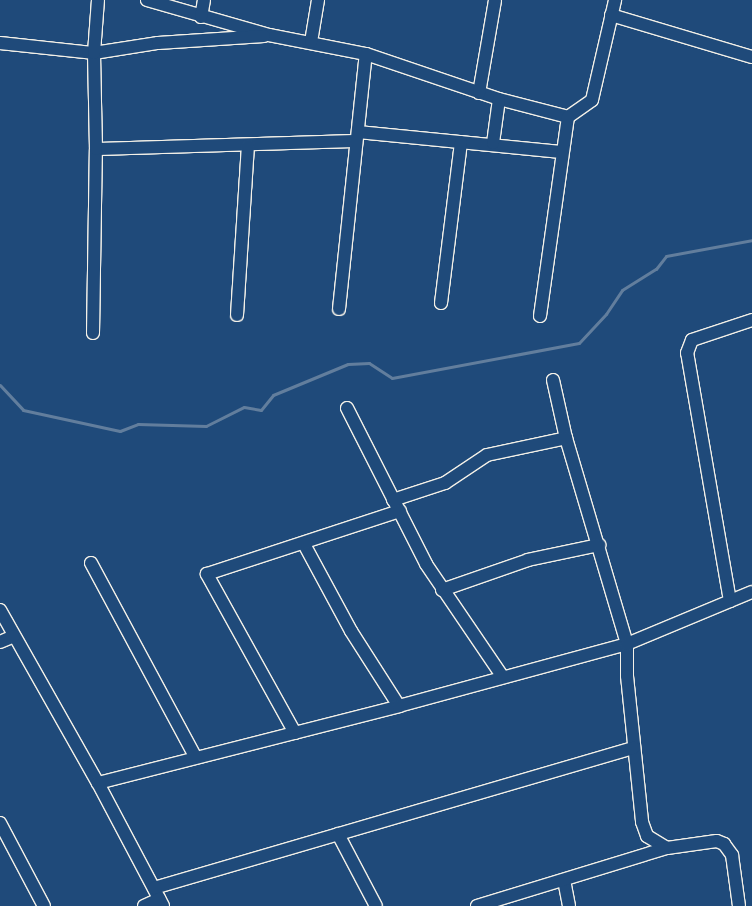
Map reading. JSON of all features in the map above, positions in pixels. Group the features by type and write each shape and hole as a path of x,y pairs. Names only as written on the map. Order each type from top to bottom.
{"street":[{"path":"93,333 96,149 94,53 98,0"},
{"path":"147,0 269,35 366,54 499,99 568,117"},
{"path":"201,17 204,0"},
{"path":"311,42 318,0"},
{"path":"479,92 496,0"},
{"path":"540,316 561,152 568,117 592,100 615,0"},
{"path":"611,15 752,57"},
{"path":"0,43 94,53 158,43 269,35"},
{"path":"340,309 366,54"},
{"path":"493,144 499,99"},
{"path":"96,149 248,145 357,136 493,144 561,152"},
{"path":"441,303 461,142"},
{"path":"236,315 248,145"},
{"path":"730,601 687,353 692,340 752,320"},
{"path":"554,380 566,438 628,644 634,748 642,822 647,836 658,846 667,848"},
{"path":"347,408 393,500 442,590 502,676"},
{"path":"393,500 445,483 487,455 566,438"},
{"path":"295,733 207,574 304,544 400,511"},
{"path":"304,544 351,631 399,706"},
{"path":"442,590 528,560 599,545"},
{"path":"91,563 196,758"},
{"path":"98,783 399,706 502,676 628,644 752,592"},
{"path":"0,610 98,783 159,898"},
{"path":"0,642 14,636"},
{"path":"144,906 159,898 338,834 634,748"},
{"path":"0,824 44,906"},
{"path":"338,834 376,906"},
{"path":"477,906 667,848 717,841 724,844 732,855 739,906"},
{"path":"564,880 569,906"}],"waterway":[{"path":"0,385 23,410 120,431 138,424 206,426 244,407 261,410 273,395 348,364 369,363 392,378 579,343 606,314 622,290 656,269 666,256 752,240"}]}
